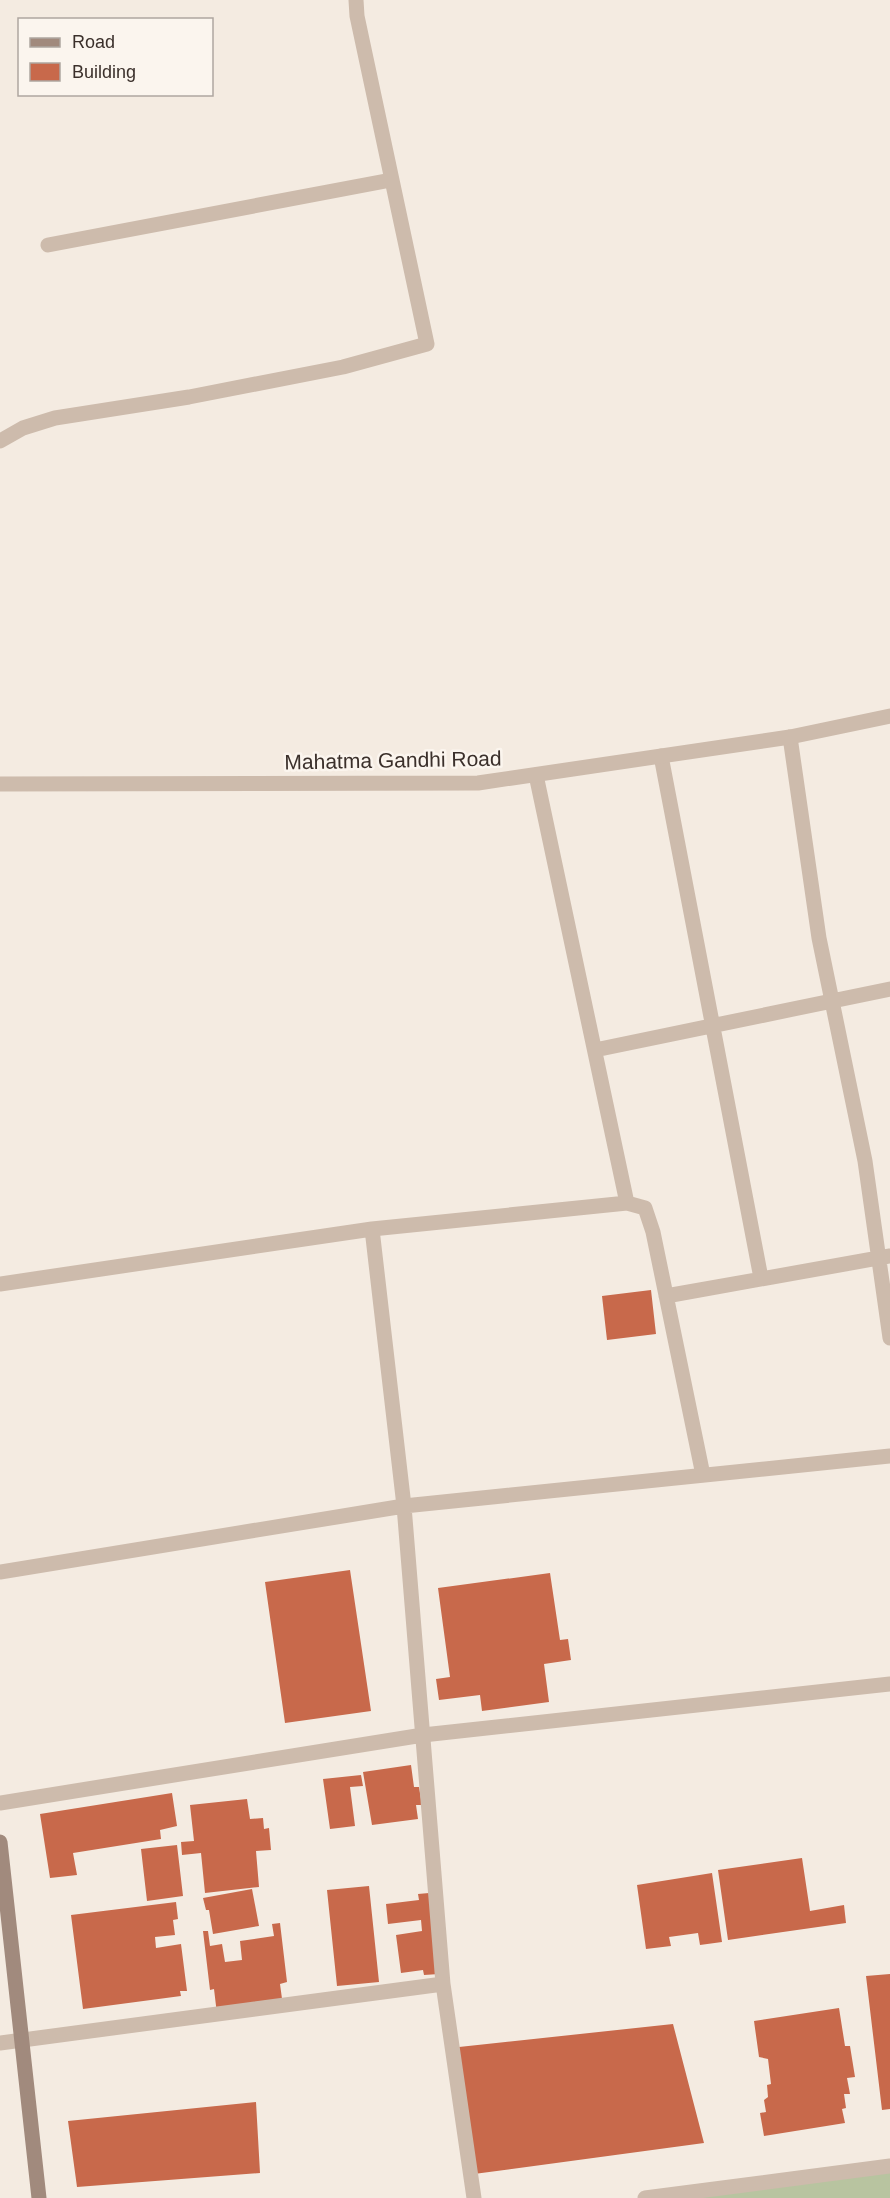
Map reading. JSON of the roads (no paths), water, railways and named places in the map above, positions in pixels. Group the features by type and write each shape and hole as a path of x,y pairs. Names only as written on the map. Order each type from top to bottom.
{"main road":[{"path":"0,1842 24,2041 39,2198"}],"street":[{"path":"0,441 23,428 55,418 189,397 343,367 427,344 357,16 356,0"},
{"path":"48,245 391,180"},
{"name":"Mahatma Gandhi Road","path":"0,784 478,783 790,737 890,716"},
{"path":"790,737 819,938 885,1257 890,1338"},
{"path":"661,756 761,1278"},
{"path":"536,775 627,1203"},
{"path":"594,1050 890,989"},
{"path":"0,1284 372,1228 627,1203 645,1208 653,1232 702,1475"},
{"path":"372,1228 404,1506 443,1984 474,2198"},
{"path":"666,1296 885,1257"},
{"path":"0,1572 404,1506 890,1456"},
{"path":"0,1803 423,1735 890,1684"},
{"path":"0,2043 443,1984"},
{"path":"645,2198 890,2166"}]}
